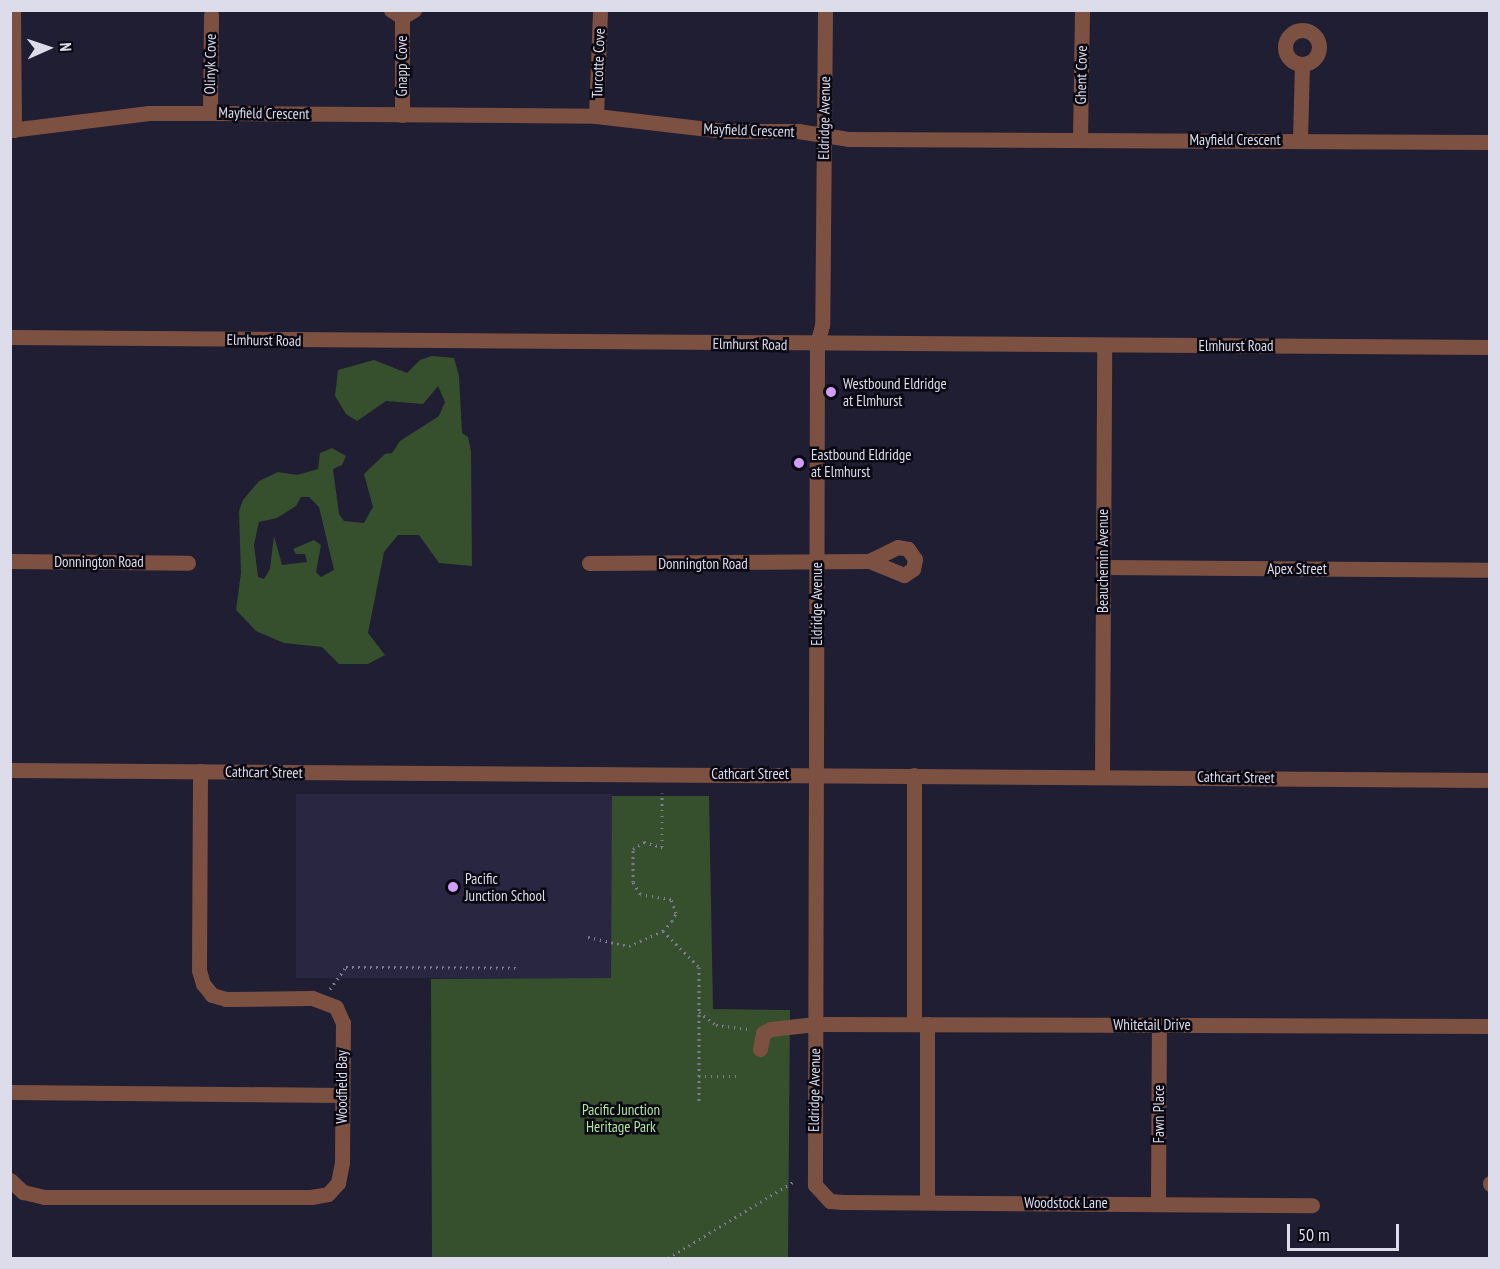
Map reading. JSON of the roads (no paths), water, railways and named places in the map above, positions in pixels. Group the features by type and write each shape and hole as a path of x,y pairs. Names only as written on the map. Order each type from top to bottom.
{"street":[{"path":"12,130 13,10"},
{"name":"Turcotte Cove","path":"596,116 600,10"},
{"name":"Eldridge Avenue","path":"822,1195 813,1173 817,345 822,325 825,10"},
{"name":"Ghent Cove","path":"1080,139 1082,10"},
{"name":"Olinyk Cove","path":"210,113 211,12"},
{"name":"Gnapp Cove","path":"402,13 402,115"},
{"path":"1300,140 1302,64"},
{"name":"Mayfield Crescent","path":"12,130 149,113 596,116 715,130 798,131 849,139 1490,142"},
{"name":"Elmhurst Road","path":"10,337 817,345 1490,347"},
{"name":"Beauchemin Avenue","path":"1102,775 1104,346"},
{"name":"Donnington Road","path":"10,561 188,563"},
{"name":"Donnington Road","path":"589,563 817,564 869,561"},
{"name":"Apex Street","path":"1104,567 1490,570"},
{"name":"Cathcart Street","path":"10,770 1102,775 1490,780"},
{"name":"Woodfield Bay","path":"10,1180 23,1192 44,1197 311,1197 328,1194 338,1183 342,1163 343,1023 336,1007 321,1000 226,999 212,995 203,984 199,970 200,771"},
{"path":"914,775 927,1202"},
{"name":"Whitetail Drive","path":"760,1048 763,1033 815,1024 1490,1026"},
{"name":"Fawn Place","path":"1158,1203 1159,1025"},
{"path":"10,1092 341,1095"},
{"name":"Woodstock Lane","path":"822,1195 843,1202 1312,1205"}],"place":[{"name":"Westbound Eldridge at Elmhurst","path":"831,392"},
{"name":"Eastbound Eldridge at Elmhurst","path":"799,463"},
{"name":"Pacific Junction School","path":"453,887"}],"park label":[{"name":"Pacific Junction Heritage Park","path":"621,1118"}]}
